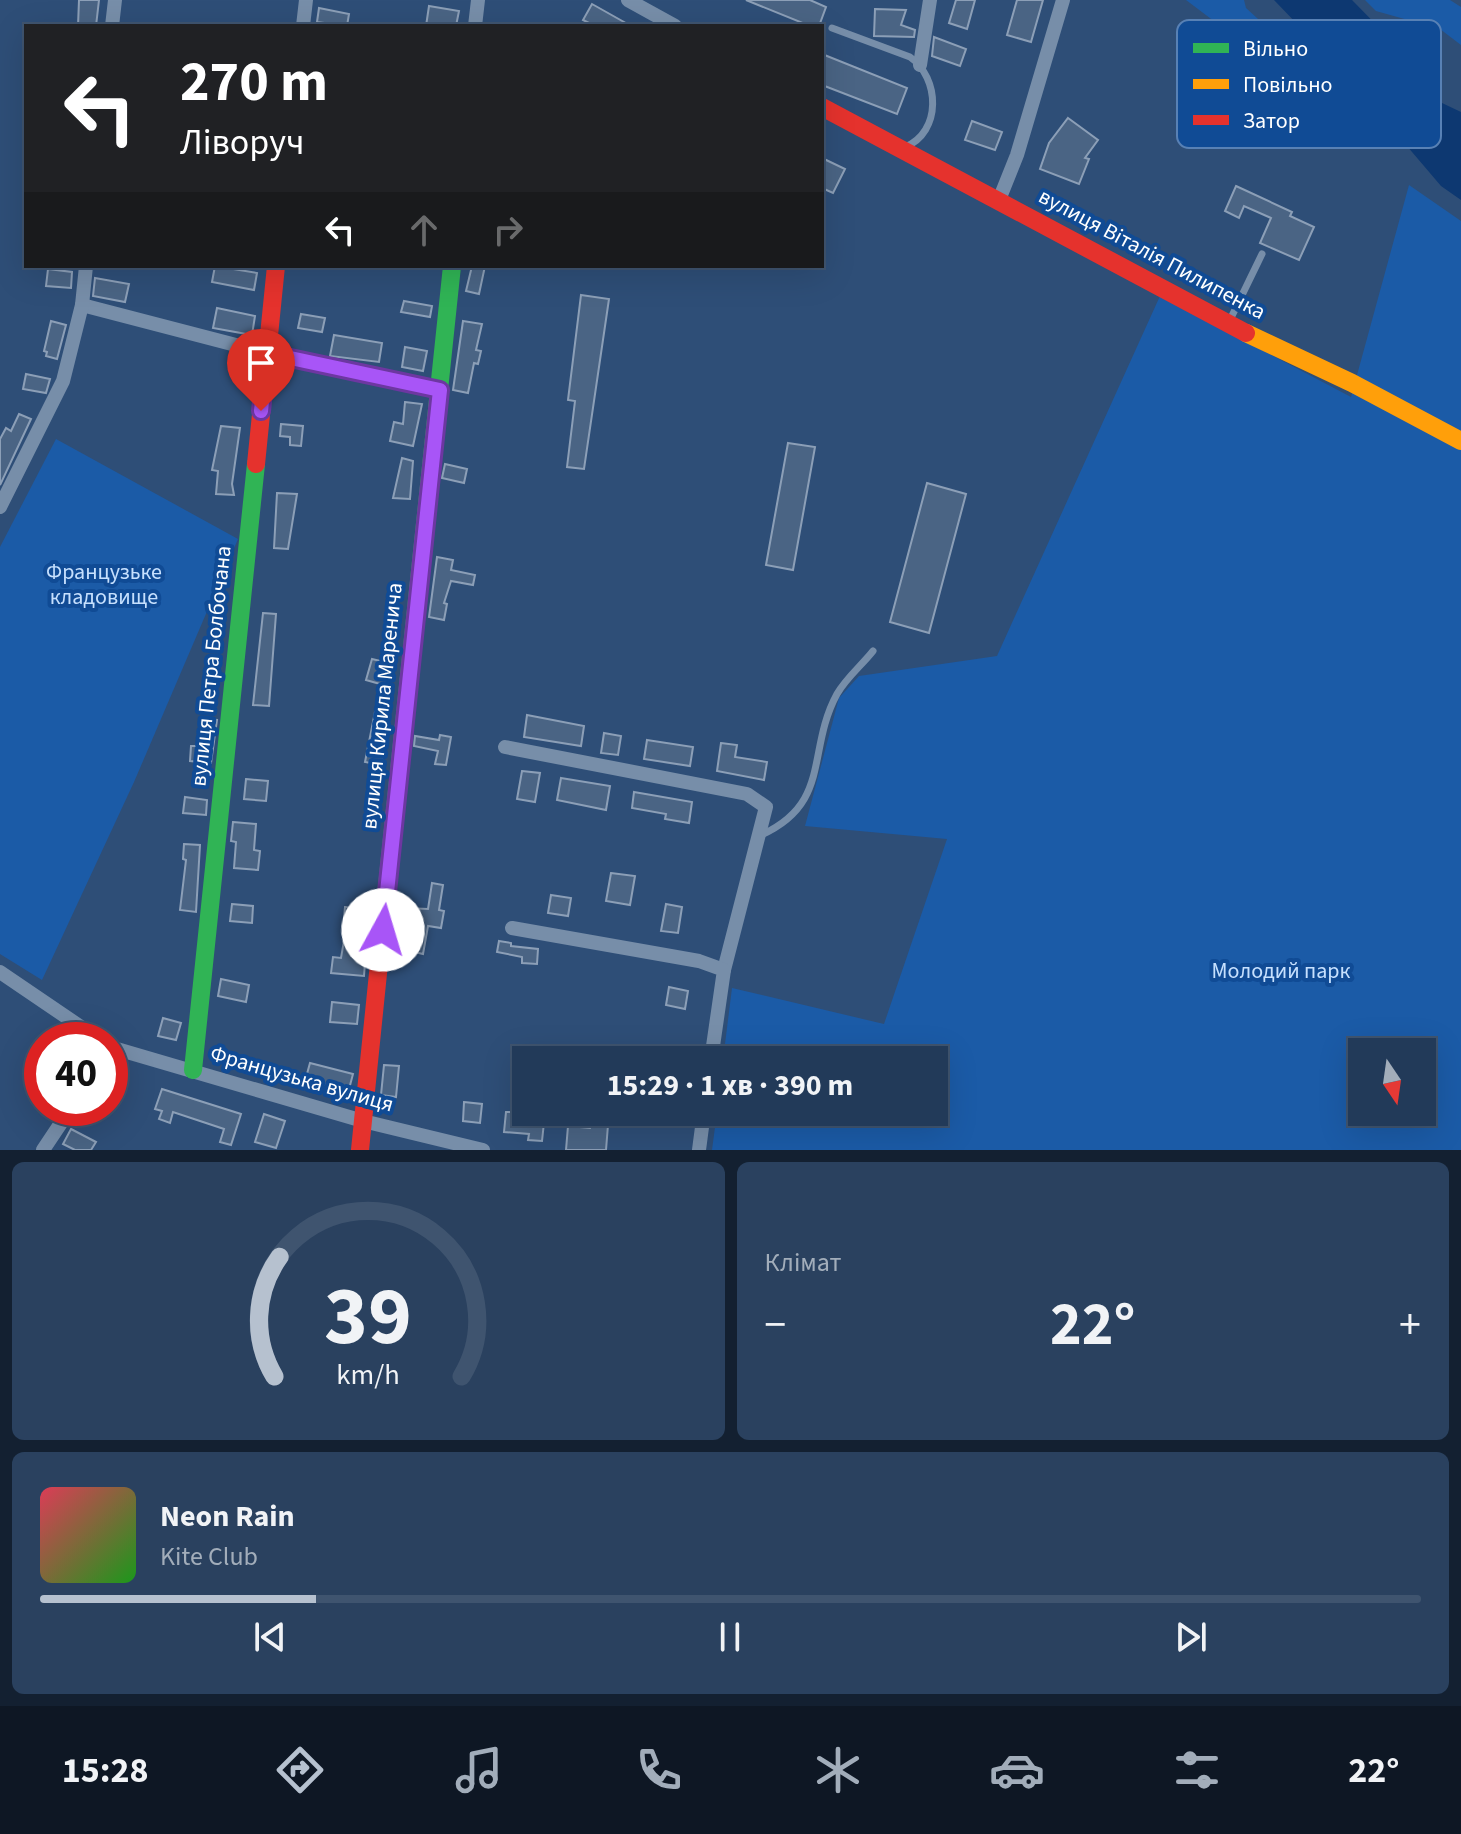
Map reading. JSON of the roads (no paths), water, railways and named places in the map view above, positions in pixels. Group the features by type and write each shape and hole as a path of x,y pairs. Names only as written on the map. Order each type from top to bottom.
{"street":[{"path":"112,24 115,0"},
{"path":"303,24 306,0"},
{"path":"475,24 478,0"},
{"path":"628,0 671,24"},
{"path":"920,65 930,0"},
{"path":"999,200 1017,155 1063,0"},
{"name":"вулиця Віталія Пилипенка","path":"824,108 1228,324 1352,383 1461,441"},
{"path":"0,507 63,381 82,305 86,268"},
{"name":"вулиця Петра Болбочана","path":"193,1070 276,268"},
{"name":"вулиця Кирила Маренича","path":"360,1150 452,268"},
{"path":"82,305 267,353 440,390"},
{"path":"505,747 747,794 766,807 724,970 713,1046"},
{"path":"512,928 699,961 724,970"},
{"name":"Французька вулиця","path":"0,972 73,1022"},
{"name":"Французька вулиця","path":"128,1052 363,1121 483,1150"},
{"path":"43,1150 59,1126"},
{"path":"699,1150 702,1126"}],"lane":[{"path":"832,28 910,57 920,65 930,87 933,111 928,129 922,136 915,143 899,149"},
{"path":"1228,324 1262,254"},
{"path":"759,836 784,825 805,802 825,724 838,693 873,651"}],"park label":[{"name":"Французьке кладовище","path":"104,584"},
{"name":"Молодий парк","path":"1281,971"}]}
